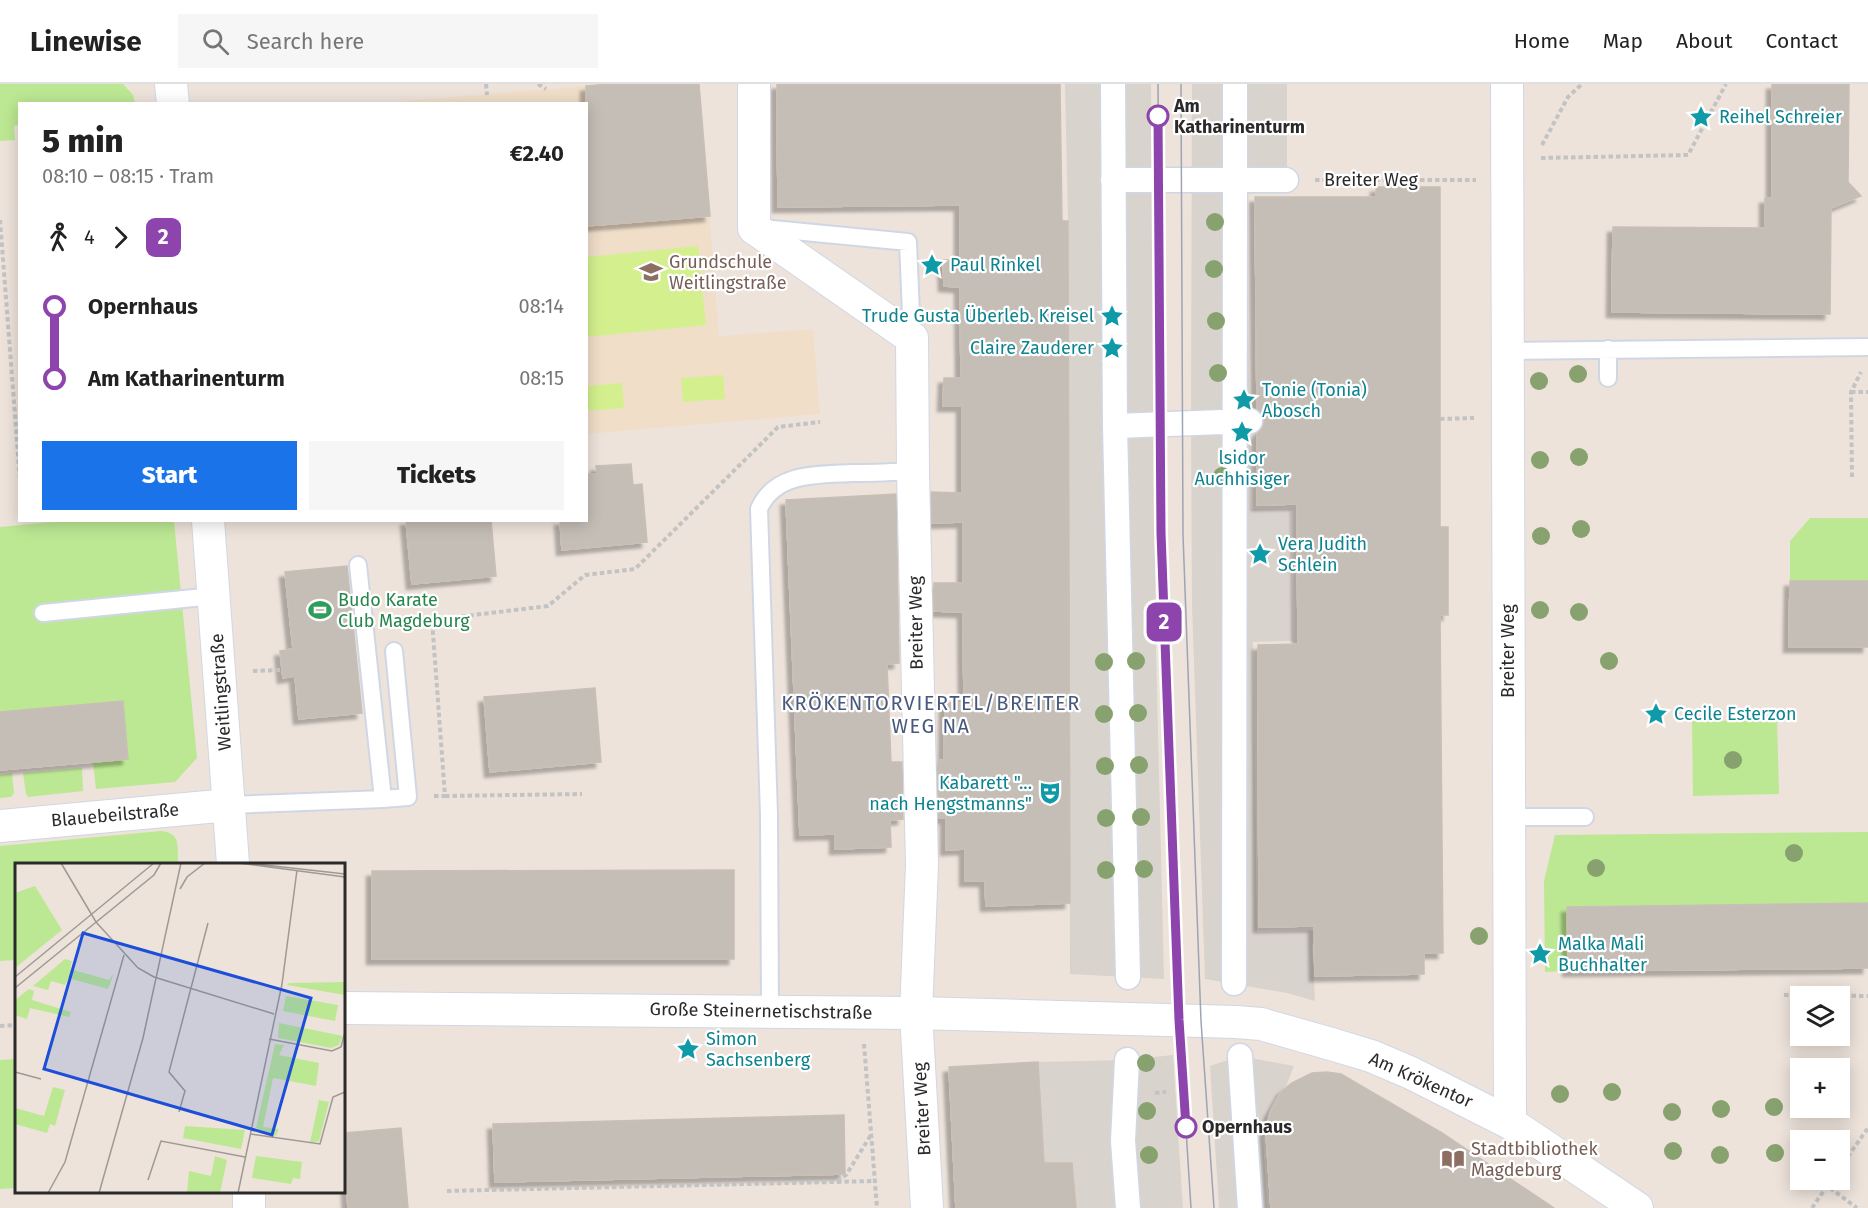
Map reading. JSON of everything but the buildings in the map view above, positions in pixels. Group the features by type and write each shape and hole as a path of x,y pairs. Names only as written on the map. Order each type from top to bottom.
{"street":[{"path":"171,84 172,102"},
{"path":"754,84 754,228 912,338"},
{"path":"1113,84 1115,426 1128,977"},
{"path":"1234,983 1242,421 1235,180 1235,84"},
{"name":"Breiter Weg","path":"1507,84 1516,165 1508,351 1510,1123"},
{"path":"1113,180 1286,180"},
{"name":"Breiter Weg","path":"912,338 922,865 916,1013 927,1208"},
{"path":"1115,426 1242,421"},
{"name":"Weitlingstraße","path":"208,522 233,863"},
{"name":"Blauebeilstraße","path":"0,826 230,805"},
{"name":"Große Steinernetischstraße","path":"345,1008 916,1013 1179,1020"},
{"name":"Am Krökentor","path":"1179,1020 1261,1024 1371,1056 1411,1073 1510,1123 1637,1208"},
{"path":"1240,1056 1250,1208"},
{"path":"1127,1060 1123,1141 1128,1208"}],"lane":[{"path":"754,228 908,242 912,338"},
{"path":"1508,351 1868,346"},
{"path":"1608,349 1608,378"},
{"path":"770,1011 769,816 759,509 771,491 780,484 798,477 913,471"},
{"path":"358,566 384,799"},
{"path":"43,613 214,596"},
{"path":"230,805 408,797 394,651"},
{"path":"1509,817 1585,817"}],"path":[{"path":"486,84 487,95"},
{"path":"538,84 546,89"},
{"path":"1516,165 1568,97 1582,84"},
{"path":"1516,165 1688,155 1726,84"},
{"name":"Breiter Weg","path":"1286,180 1516,165"},
{"path":"0,220 18,455"},
{"path":"1852,477 1851,392 1864,365"},
{"path":"1851,392 1868,392"},
{"path":"445,796 432,620 548,606 585,575 635,569 778,427 820,422"},
{"path":"267,671 282,670"},
{"path":"408,797 582,794"},
{"path":"1784,995 1868,996"},
{"path":"0,1026 15,1025"},
{"path":"865,1052 877,1208"},
{"path":"1850,1153 1868,1128"},
{"path":"836,1181 846,1175 871,1135"},
{"path":"447,1191 875,1181"},
{"path":"1812,1208 1824,1190"},
{"path":"1832,1190 1857,1208"}],"shaded area":[{"name":"Grundschule Weitlingstraße","path":"609,84 699,84 719,336 813,329 820,414 588,434 588,102 394,102"},
{"path":"1065,84 1151,84 1156,648 1164,979 1070,974 1068,221"},
{"path":"1192,84 1287,84 1287,190 1246,194 1251,509 1291,509 1293,641 1253,642 1257,932 1334,930 1334,945 1312,944 1315,1001 1287,993 1205,979 1192,605"},
{"path":"1173,1055 1183,1208 1076,1208 1072,1163 1044,1163 1038,1062 1127,1060"},
{"path":"1240,1056 1294,1066 1287,1084 1274,1100 1266,1119 1263,1139 1267,1208 1219,1208 1210,1066"}],"green space":[{"path":"0,84 123,84 133,95 135,102 18,102 18,125 14,126 15,140 0,141"},
{"path":"698,246 706,325 588,337 588,257"},
{"path":"723,375 725,399 683,402 681,378"},
{"path":"622,383 624,408 588,411 588,386"},
{"path":"1810,518 1868,518 1868,581 1790,581 1790,541"},
{"path":"52,522 174,522 197,758 175,782 96,789 93,762 0,712 0,527"},
{"path":"1777,720 1779,794 1693,796 1692,721"},
{"path":"82,768 83,791 28,797 26,794 23,773"},
{"path":"12,773 14,793 11,797 0,798 0,775"},
{"path":"161,831 168,832 175,838 178,847 178,863 15,863 15,960 0,961 0,846"},
{"path":"1868,832 1868,903 1568,907 1568,971 1545,972 1544,881 1555,835"},
{"path":"15,1059 15,1188 0,1189 0,1060"}],"tram line":[{"path":"1158,84 1161,533 1179,1020 1191,1208"},
{"path":"1181,84 1183,535 1201,1021 1214,1208"},
{"name":"2","path":"1158,116 1161,533 1179,1020 1186,1127"}],"place":[{"name":"Am Katharinenturm","path":"1158,116"},
{"name":"Reihel Schreier","path":"1701,117"},
{"name":"Paul Rinkel","path":"932,265"},
{"name":"Grundschule Weitlingstraße","path":"651,272"},
{"name":"Trude Gusta Überleb. Kreisel","path":"1112,316"},
{"name":"Claire Zauderer","path":"1112,348"},
{"name":"Tonie (Tonia) Abosch","path":"1244,400"},
{"name":"lsidor Auchhisiger","path":"1242,432"},
{"name":"Vera Judith Schlein","path":"1260,554"},
{"name":"Budo Karate Club Magdeburg","path":"320,610"},
{"name":"Cecile Esterzon","path":"1656,714"},
{"name":"Kabarett \"... nach Hengstmanns\"","path":"1050,793"},
{"name":"Malka Mali Buchhalter","path":"1540,954"},
{"name":"Simon Sachsenberg","path":"688,1049"},
{"name":"Opernhaus","path":"1186,1127"},
{"name":"Stadtbibliothek Magdeburg","path":"1453,1159"}],"district":[{"name":"KRÖKENTORVIERTEL/BREITER WEG NA","path":"931,714"}]}
